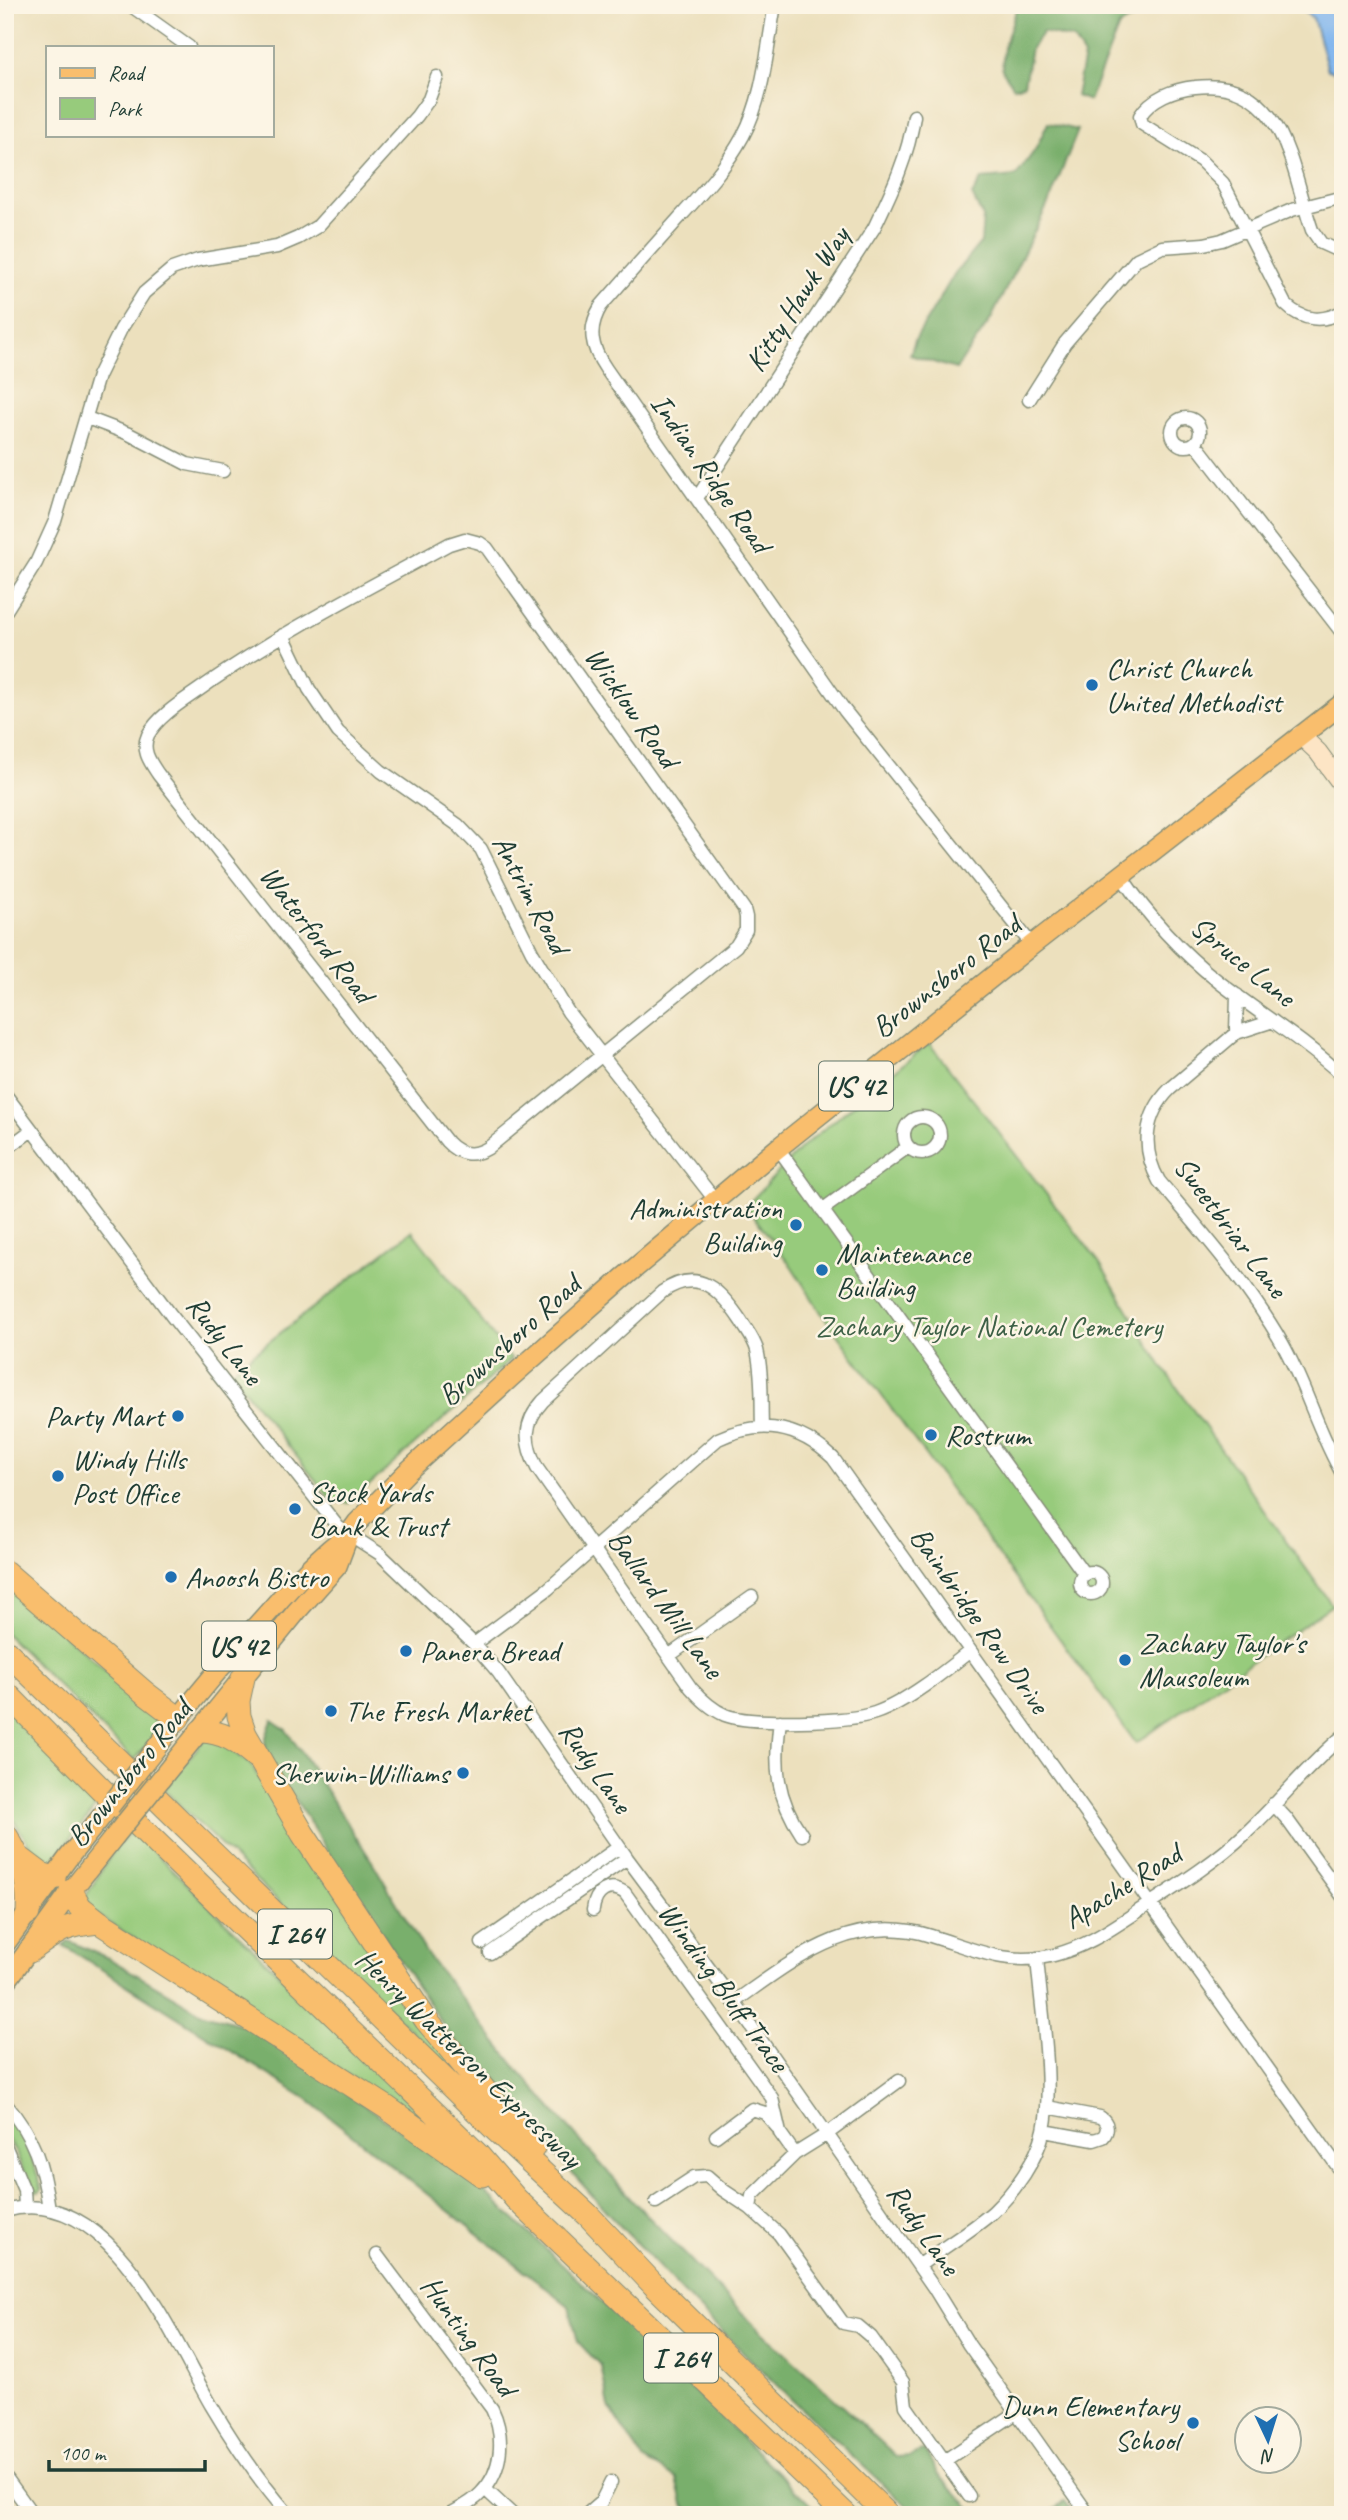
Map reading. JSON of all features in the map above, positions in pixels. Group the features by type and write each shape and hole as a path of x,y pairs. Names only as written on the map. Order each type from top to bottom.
{"highway":[{"path":"5,1572 145,1693 178,1718"},
{"name":"Henry Watterson Expressway","path":"5,1650 496,2130 588,2215 653,2284 888,2515"},
{"path":"243,1678 239,1716 256,1757 303,1835 426,2020 588,2215"},
{"name":"Henry Watterson Expressway","path":"5,1692 102,1790 477,2154 516,2199 846,2515"},
{"path":"201,1731 215,1731 236,1740 256,1757"},
{"path":"5,1834 21,1859 29,1892 28,1913"},
{"path":"21,1859 41,1874 63,1884 80,1907 99,1922 386,2107 516,2199"},
{"path":"30,1951 60,1929 99,1922"}],"main road":[{"name":"Brownsboro Road","path":"5,1983 30,1951 94,1826 178,1718 317,1560 349,1534 397,1482 511,1377 778,1148 1032,945 1343,703"},
{"name":"Brownsboro Road","path":"5,1944 28,1913 110,1843 297,1611 337,1566 349,1534"},
{"path":"178,1718 201,1731"}],"street":[{"path":"130,5 188,46"},
{"name":"Indian Ridge Road","path":"775,5 762,76 744,135 712,180 601,306 592,327 593,344 597,355 845,711 1032,945"},
{"path":"5,612 31,572 55,521 98,376 121,329 152,284 172,268 183,264 277,247 318,226 425,107 437,78"},
{"path":"1343,253 1318,240 1312,230 1284,137 1273,119 1247,97 1221,88 1200,86 1185,88 1153,102 1144,110 1140,121 1201,161 1217,175 1231,195 1281,299 1290,309 1301,316 1319,319 1343,311"},
{"name":"Kitty Hawk Way","path":"697,498 874,228 910,140 914,116"},
{"path":"1029,400 1065,343 1137,259 1162,247 1213,243 1305,206 1343,197"},
{"path":"87,418 129,434 187,464 223,471"},
{"path":"1195,443 1343,634"},
{"name":"Wicklow Road","path":"283,635 458,540 472,540 487,548 744,909 746,917 746,930 736,946 602,1055"},
{"name":"Waterford Road","path":"283,635 206,685 156,725 149,734 146,752 158,774 453,1148 465,1154 474,1154 488,1148 602,1055"},
{"name":"Antrim Road","path":"283,635 310,689 338,732 381,771 458,825 481,849 548,980 568,1012 715,1200"},
{"path":"1300,735 1318,752 1343,786"},
{"name":"Spruce Lane","path":"1121,876 1141,905 1201,968 1319,1054 1343,1076"},
{"path":"1237,995 1237,1033"},
{"name":"Sweetbriar Lane","path":"1273,1021 1237,1033 1162,1097 1148,1124 1149,1157 1159,1181 1243,1283 1276,1333 1301,1380 1343,1475"},
{"name":"Rudy Lane","path":"5,1094 171,1315 338,1527 380,1554 474,1644 498,1672 619,1847 734,2002 827,2134 919,2266 969,2345 1089,2515"},
{"path":"5,1150 32,1130"},
{"path":"822,1210 908,1147"},
{"path":"778,1148 1085,1575"},
{"name":"Ballard Mill Lane","path":"762,1427 759,1365 752,1338 723,1296 708,1285 690,1281 680,1282 662,1292 564,1381 530,1417 526,1433 527,1446 537,1468 691,1688 711,1708 732,1717 780,1721 841,1720 876,1713 895,1704 970,1651"},
{"name":"Bainbridge Row Drive","path":"474,1644 533,1601 711,1444 734,1432 762,1427 807,1438 833,1458 1343,2174"},
{"path":"670,1655 752,1597"},
{"path":"780,1721 779,1784 785,1808 802,1835"},
{"name":"Apache Road","path":"734,2002 816,1946 864,1931 908,1931 929,1935 996,1957 1037,1958 1086,1945 1150,1904 1230,1847 1301,1774 1343,1736"},
{"path":"1273,1804 1343,1897"},
{"path":"619,1847 486,1948 627,1858"},
{"name":"Winding Bluff Trace","path":"593,1909 594,1898 602,1890 618,1889 625,1894 772,2098 777,2127 795,2154"},
{"path":"919,2266 971,2229 1010,2194 1032,2159 1044,2131 1047,2107 1046,2058 1037,1958"},
{"path":"750,2208 751,2196 795,2154 899,2081"},
{"path":"5,2104 28,2134 40,2159 37,2208"},
{"path":"1044,2131 1094,2140 1104,2137 1107,2130 1106,2122 1100,2117 1047,2107"},
{"path":"716,2136 752,2109 765,2113 777,2127"},
{"path":"5,2145 24,2190 37,2208"},
{"path":"656,2202 694,2178 708,2176 779,2234 843,2323 858,2326 872,2337 903,2382 906,2406 969,2496"},
{"path":"5,2211 37,2208 77,2219 89,2226 110,2246 144,2289 247,2464 289,2515"},
{"name":"Hunting Road","path":"377,2255 497,2419 501,2435 500,2453 492,2478 479,2496 448,2515"},
{"path":"944,2461 1016,2413"},
{"path":"5,2476 33,2515"},
{"path":"586,2515 601,2502 611,2483"},
{"path":"485,2488 513,2515"}],"green space":[{"path":"1018,5 1145,5 1132,19 1119,26 1089,101 1076,96 1084,56 1073,39 1043,32 1031,48 1024,84 1014,87 1002,70 1004,47"},
{"path":"1048,123 1078,130 1050,200 991,319 956,369 910,355 915,340 955,273 981,242 983,217 972,195 982,179 1016,176 1035,150"},
{"name":"Zachary Taylor National Cemetery","path":"929,1043 1099,1262 1161,1365 1332,1605 1136,1743 746,1206 802,1147"},
{"path":"412,1231 511,1359 349,1503 332,1501 230,1372"},
{"path":"5,1582 160,1719 161,1729 134,1760 5,1633"},
{"path":"5,1707 100,1801 50,1864 37,1857 5,1807"},
{"path":"272,1720 286,1730 304,1756 373,1863 428,1956 519,2071 635,2203 753,2324 897,2457 910,2456 925,2450 937,2473 978,2515 916,2515 694,2304 608,2213 454,2041 328,1853 295,1798 267,1767 265,1740"},
{"path":"206,1737 216,1740 250,1764 472,2090 164,1790"},
{"path":"132,1830 446,2138 90,1910 86,1896 113,1852"},
{"path":"69,1941 108,1958 204,2014 246,2026 422,2144 483,2190 821,2515 695,2515 683,2504 677,2479 643,2459 609,2407 601,2366 578,2342 569,2306 307,2099 63,1945"},
{"path":"5,2110 26,2141 42,2189 39,2192 31,2190 17,2155 5,2135"},
{"path":"1065,2501 1076,2515 1046,2515"}],"water":[{"path":"1302,5 1331,5 1342,49 1340,73 1328,70 1313,18 1304,12"}],"place":[{"name":"Christ Church United Methodist","path":"1092,685"},
{"name":"Administration Building","path":"796,1225"},
{"name":"Maintenance Building","path":"822,1270"},
{"name":"Party Mart","path":"178,1416"},
{"name":"Rostrum","path":"931,1435"},
{"name":"Windy Hills Post Office","path":"58,1476"},
{"name":"Stock Yards Bank & Trust","path":"295,1509"},
{"name":"Anoosh Bistro","path":"171,1577"},
{"name":"Panera Bread","path":"406,1651"},
{"name":"Zachary Taylor's Mausoleum","path":"1125,1660"},
{"name":"The Fresh Market","path":"331,1711"},
{"name":"Sherwin-Williams","path":"463,1773"},
{"name":"Dunn Elementary School","path":"1193,2423"}]}
